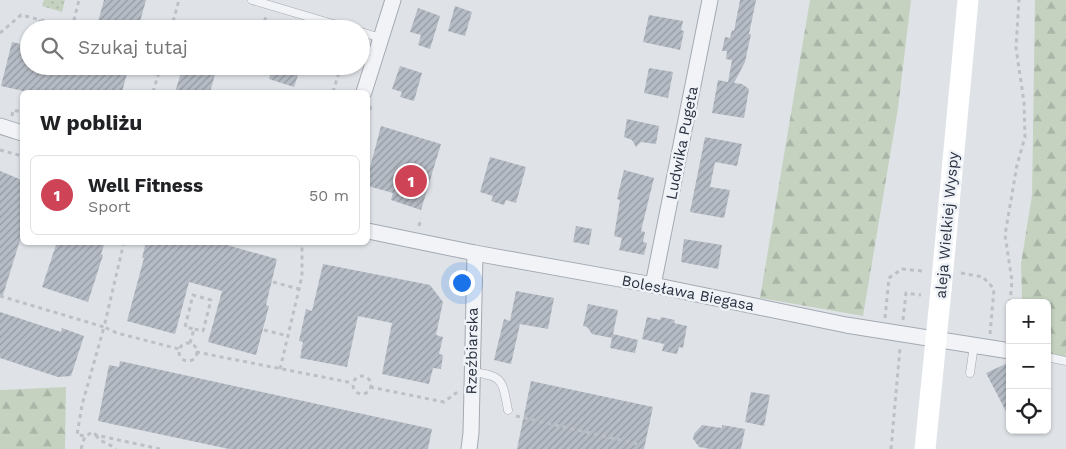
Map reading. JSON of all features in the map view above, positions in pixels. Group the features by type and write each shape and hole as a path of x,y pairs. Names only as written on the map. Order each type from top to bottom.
{"main road":[{"name":"aleja Wielkiej Wyspy","path":"925,449 931,292 968,0"}],"street":[{"path":"370,73 393,0"},
{"name":"Ludwika Pugeta","path":"653,285 710,0"},
{"path":"365,90 369,75"},
{"path":"0,126 20,132"},
{"name":"Bolesława Biegasa","path":"370,231 475,253 653,285 846,325 1006,350"},
{"name":"Rzeźbiarska","path":"469,449 475,253"}],"lane":[{"path":"252,0 320,20"},
{"path":"370,35 381,38"},
{"path":"970,373 981,346"},
{"path":"1051,358 1066,361"},
{"path":"472,372 488,374 498,378 503,385 509,412"}],"path":[{"path":"75,20 79,0"},
{"path":"174,20 179,0"},
{"path":"1010,299 1012,281 1005,235 1017,165 1025,137 1024,102 1016,48 1019,0"},
{"path":"0,33 21,14 40,20"},
{"path":"154,90 158,75"},
{"path":"334,90 339,75"},
{"path":"0,150 20,155"},
{"path":"123,245 104,327 82,405 77,435 85,436 93,432 96,435 160,449"},
{"path":"280,369 302,274 302,245"},
{"path":"884,331 889,278 902,270 923,271"},
{"path":"961,273 983,277 994,289 981,346"},
{"path":"273,282 299,289"},
{"path":"903,322 906,293 931,292"},
{"path":"193,295 211,300 203,331 194,329 185,327 193,295"},
{"path":"0,296 104,327 117,333 179,349"},
{"path":"190,343 194,329"},
{"path":"264,330 288,336"},
{"path":"890,449 901,342"},
{"path":"190,343 196,347 196,352 193,358 187,360 181,357 179,349 184,344 190,343"},
{"path":"196,352 353,383"},
{"path":"364,377 369,380 370,387 367,392 361,394 354,389 353,383 358,378 364,377"},
{"path":"370,387 444,402 456,393 471,394"},
{"path":"509,412 638,444"},
{"path":"96,435 101,442 111,445 116,449"},
{"path":"81,449 85,436"},
{"path":"134,449 136,444"}],"green space":[{"path":"44,0 65,0 62,12 42,6"},
{"path":"810,0 911,0 898,108 863,316 760,298"},
{"path":"1035,0 1066,0 1066,357 1051,354 1051,299 1022,299 1021,264 1032,195"},
{"path":"66,387 65,449 0,449 0,390"}],"building":[{"path":"104,0 146,0 140,20 98,20"},
{"path":"740,0 756,0 745,62 734,83 742,84 749,89 744,118 712,113 718,80 728,82 732,60 726,59 727,51 722,51 725,37 730,38 732,30 734,31"},
{"path":"455,6 472,12 465,36 448,31"},
{"path":"418,8 440,16 430,49 418,45 421,35 410,32"},
{"path":"649,15 683,21 681,30 684,31 680,50 643,42"},
{"path":"12,42 20,44 20,75 127,75 123,90 20,90 1,86"},
{"path":"400,66 422,73 414,101 400,97 402,92 392,89"},
{"path":"649,68 673,72 668,98 644,93"},
{"path":"180,75 215,75 211,90 176,90"},
{"path":"270,75 298,75 294,87 269,79"},
{"path":"627,119 659,126 656,144 641,142 636,147 632,140 624,137"},
{"path":"381,126 441,144 421,210 391,200 393,193 370,187 370,167"},
{"path":"705,137 742,144 737,166 715,162 710,187 730,190 724,218 690,212"},
{"path":"490,157 526,167 516,203 506,200 504,205 491,201 493,196 480,192"},
{"path":"624,170 654,178 641,231 645,232 643,242 647,243 644,255 619,250 622,238 614,236 620,200 617,199"},
{"path":"0,171 20,179 20,240 3,295 0,295"},
{"path":"576,226 592,229 589,245 573,242"},
{"path":"684,239 722,245 718,269 681,262"},
{"path":"56,245 104,245 101,254 103,255 88,302 42,287"},
{"path":"145,245 227,245 277,259 266,305 269,306 256,355 208,342 222,291 189,282 175,334 127,321 144,258 142,258"},
{"path":"323,264 430,285 443,302 436,335 443,337 439,354 443,355 441,369 433,368 429,384 382,374 392,323 358,316 347,367 300,358 303,342 299,341 306,309 312,311"},
{"path":"516,291 554,298 548,329 520,324 511,364 494,360 504,319 510,321"},
{"path":"588,304 618,310 613,334 638,340 635,353 610,348 612,338 592,334 587,327 583,326"},
{"path":"0,312 61,332 62,328 84,336 71,376 58,377 0,358"},
{"path":"647,317 660,320 661,317 675,320 674,323 687,326 683,348 679,347 677,354 662,351 664,344 642,339"},
{"path":"120,361 432,429 428,449 229,449 98,421 109,365 119,367"},
{"path":"1006,364 1006,411 986,373"},
{"path":"531,381 653,407 644,449 517,449"},
{"path":"751,392 770,395 764,426 745,422"},
{"path":"702,425 722,428 722,425 745,429 741,449 699,447 693,439 694,434"}],"place":[{"name":"Well Fitness","path":"411,181"}]}
